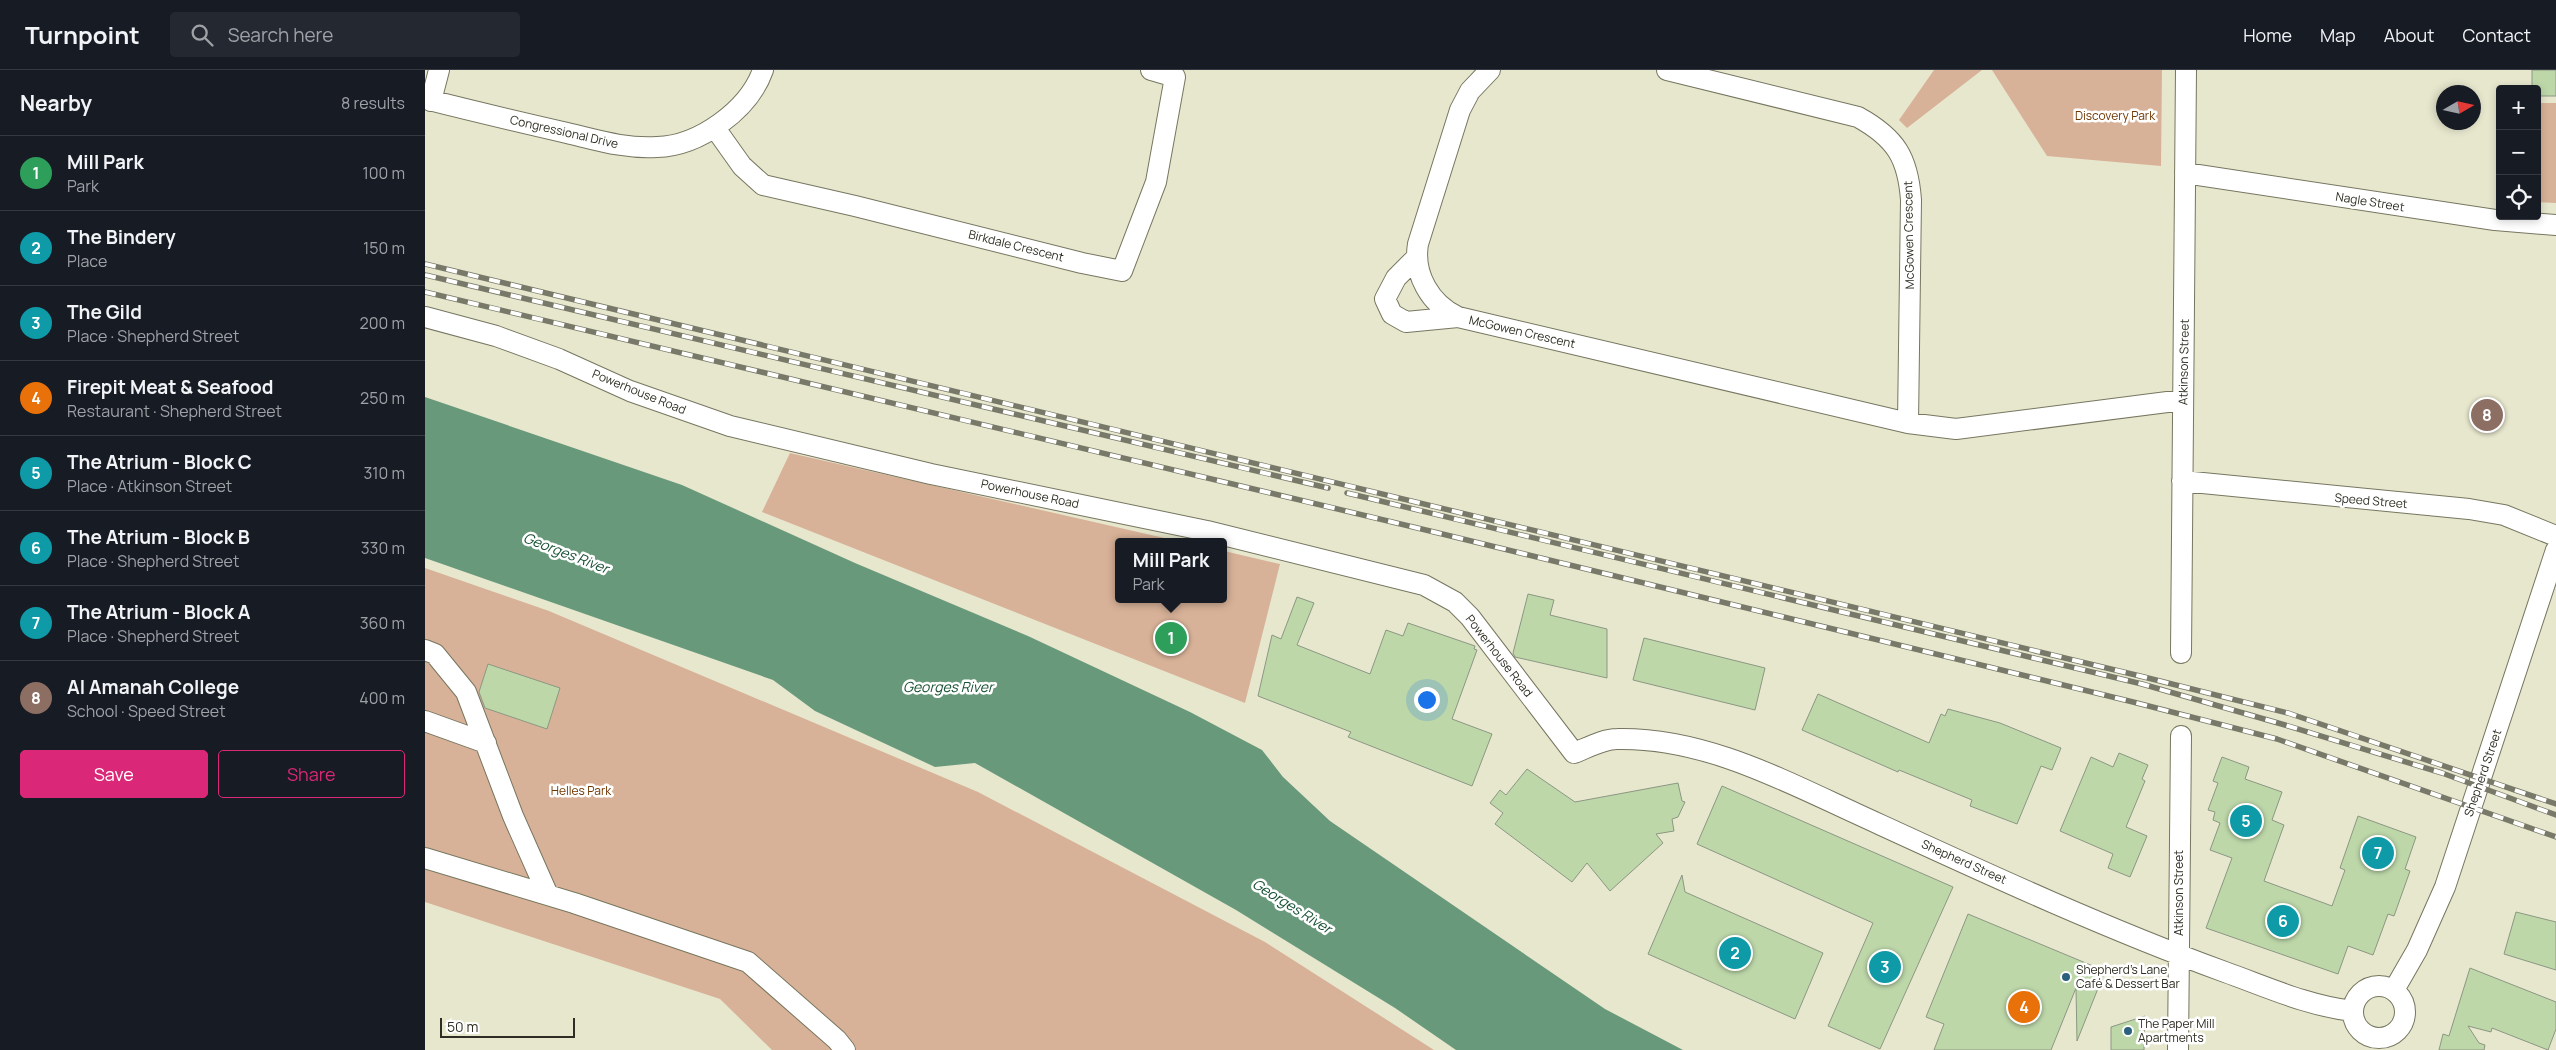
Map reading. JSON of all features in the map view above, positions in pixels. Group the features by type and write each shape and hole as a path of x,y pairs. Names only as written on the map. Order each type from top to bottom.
{"street":[{"path":"428,100 439,70"},
{"name":"Congressional Drive","path":"428,100 606,143 630,147 659,147 687,140 715,128 745,99 763,70"},
{"name":"Birkdale Crescent","path":"715,128 742,166 763,185 855,206 1081,263 1122,271 1156,182 1175,78 1151,70"},
{"path":"1470,91 1472,70"},
{"path":"1415,259 1460,110 1470,91 1490,70"},
{"name":"McGowen Crescent","path":"1667,70 1858,117 1876,127 1891,140 1901,156 1909,176 1911,200 1908,423"},
{"name":"Atkinson Street","path":"2181,653 2186,70"},
{"name":"Nagle Street","path":"2185,173 2495,220 2556,225"},
{"name":"McGowen Crescent","path":"1458,317 1406,322 1391,314 1385,298 1396,278 1415,259 1423,284 1433,298 1445,311 1458,317 1908,423 1956,429 2183,400"},
{"name":"Powerhouse Road","path":"425,317 496,336 559,359 630,391 730,426 931,474 1207,531 1424,585 1455,602 1484,633 1574,752"},
{"name":"Speed Street","path":"2182,481 2469,509 2504,515 2556,536"},
{"name":"Shepherd Street","path":"2394,990 2417,950 2445,887 2556,550"},
{"path":"425,650 435,654 467,692 513,816 548,895"},
{"path":"425,721 486,743"},
{"name":"Atkinson Street","path":"2178,1050 2181,736"},
{"name":"Shepherd Street","path":"1574,752 1614,739 1636,739 1702,749 1780,778 1965,863 2179,955 2324,1008 2353,1011"},
{"path":"425,858 548,895 748,962 837,1040 845,1050"},
{"path":"2379,985 2394,990 2404,1003 2404,1019 2396,1032 2383,1044 2364,1034 2358,1028 2353,1011 2354,1003 2364,990 2379,985"}],"green space":[{"path":"1934,70 1982,70 1907,128 1899,120"},
{"name":"Discovery Park","path":"1992,70 2162,70 2161,166 2047,156"},
{"path":"2541,103 2556,103 2556,203 2541,202"},
{"path":"790,453 1164,538 1115,538 1115,603 1227,603 1227,552 1280,564 1245,703 762,512"},
{"name":"Helles Park","path":"425,568 549,611 978,792 1265,942 1434,1050 772,1050 720,999 425,902"}],"water":[{"name":"Georges River","path":"425,397 682,485 855,563 1028,636 1190,712 1262,750 1283,777 1330,821 1605,1009 1683,1050 1456,1050 1395,1008 1236,910 975,763 935,767 815,711 773,680 425,558"}],"building":[{"path":"2532,70 2556,70 2556,96 2541,96 2541,85 2532,85"},
{"path":"1528,594 1554,600 1550,615 1607,629 1607,678 1515,657 1513,653"},
{"path":"1297,597 1314,603 1297,645 1370,674 1386,630 1403,636 1408,623 1475,646 1474,649 1477,650 1452,719 1492,734 1472,786 1348,737 1351,732 1258,696 1272,635 1281,639"},
{"path":"1644,638 1765,668 1755,710 1633,680"},
{"path":"488,664 560,688 547,729 485,708 479,692"},
{"path":"1818,694 1929,743 1941,714 1945,716 1948,709 2000,723 2061,748 2052,770 2041,766 2017,824 1970,806 1972,800 1899,770 1898,772 1802,730"},
{"path":"2119,753 2148,765 2142,779 2145,781 2126,827 2147,836 2130,877 2108,868 2113,854 2060,831 2091,757 2113,767"},
{"path":"2222,757 2249,767 2245,779 2282,792 2272,820 2284,825 2264,881 2332,906 2345,870 2340,868 2358,816 2416,837 2405,869 2410,871 2394,916 2388,914 2373,955 2348,946 2338,974 2206,928 2232,858 2210,850 2220,823 2213,820 2215,812 2208,810 2218,783 2213,781"},
{"path":"1527,769 1575,802 1678,783 1682,801 1685,802 1678,817 1672,819 1674,831 1656,834 1663,843 1610,891 1587,863 1572,882 1495,824 1503,813 1490,803 1500,790 1506,795"},
{"path":"1722,786 1953,887 1880,1049 1828,1026 1873,923 1697,844"},
{"path":"1682,875 1685,892 1823,953 1795,1019 1648,954"},
{"path":"2516,912 2556,922 2556,970 2504,954"},
{"path":"1968,914 2105,971 2077,1041 2076,988 2051,1050 1934,1050 1944,1024 1926,1017"},
{"path":"2470,968 2556,1002 2556,1029 2548,1050 2492,1028 2491,1032 2468,1026 2479,1043 2485,1045 2484,1050 2439,1050 2443,1034 2449,1036"},
{"name":"The Paper Mill Apartments","path":"2145,1016 2144,1050 2111,1050 2111,1027"}],"railway":[{"path":"425,264 2288,713 2556,804"},
{"path":"425,275 1328,488"},
{"path":"425,292 1430,531 2133,702 2277,739 2556,837"},
{"path":"1347,493 2142,684 2442,773 2556,815"}],"place":[{"name":"Al Amanah College","path":"2487,415"},
{"name":"Mill Park","path":"1171,638"},
{"name":"The Atrium - Block C","path":"2246,821"},
{"name":"The Atrium - Block A","path":"2378,853"},
{"name":"The Atrium - Block B","path":"2283,921"},
{"name":"The Bindery","path":"1735,953"},
{"name":"The Gild","path":"1885,967"},
{"name":"Shepherd’s Lane Café & Dessert Bar","path":"2066,977"},
{"name":"Firepit Meat & Seafood","path":"2024,1007"},
{"name":"The Paper Mill Apartments","path":"2128,1031"}]}
